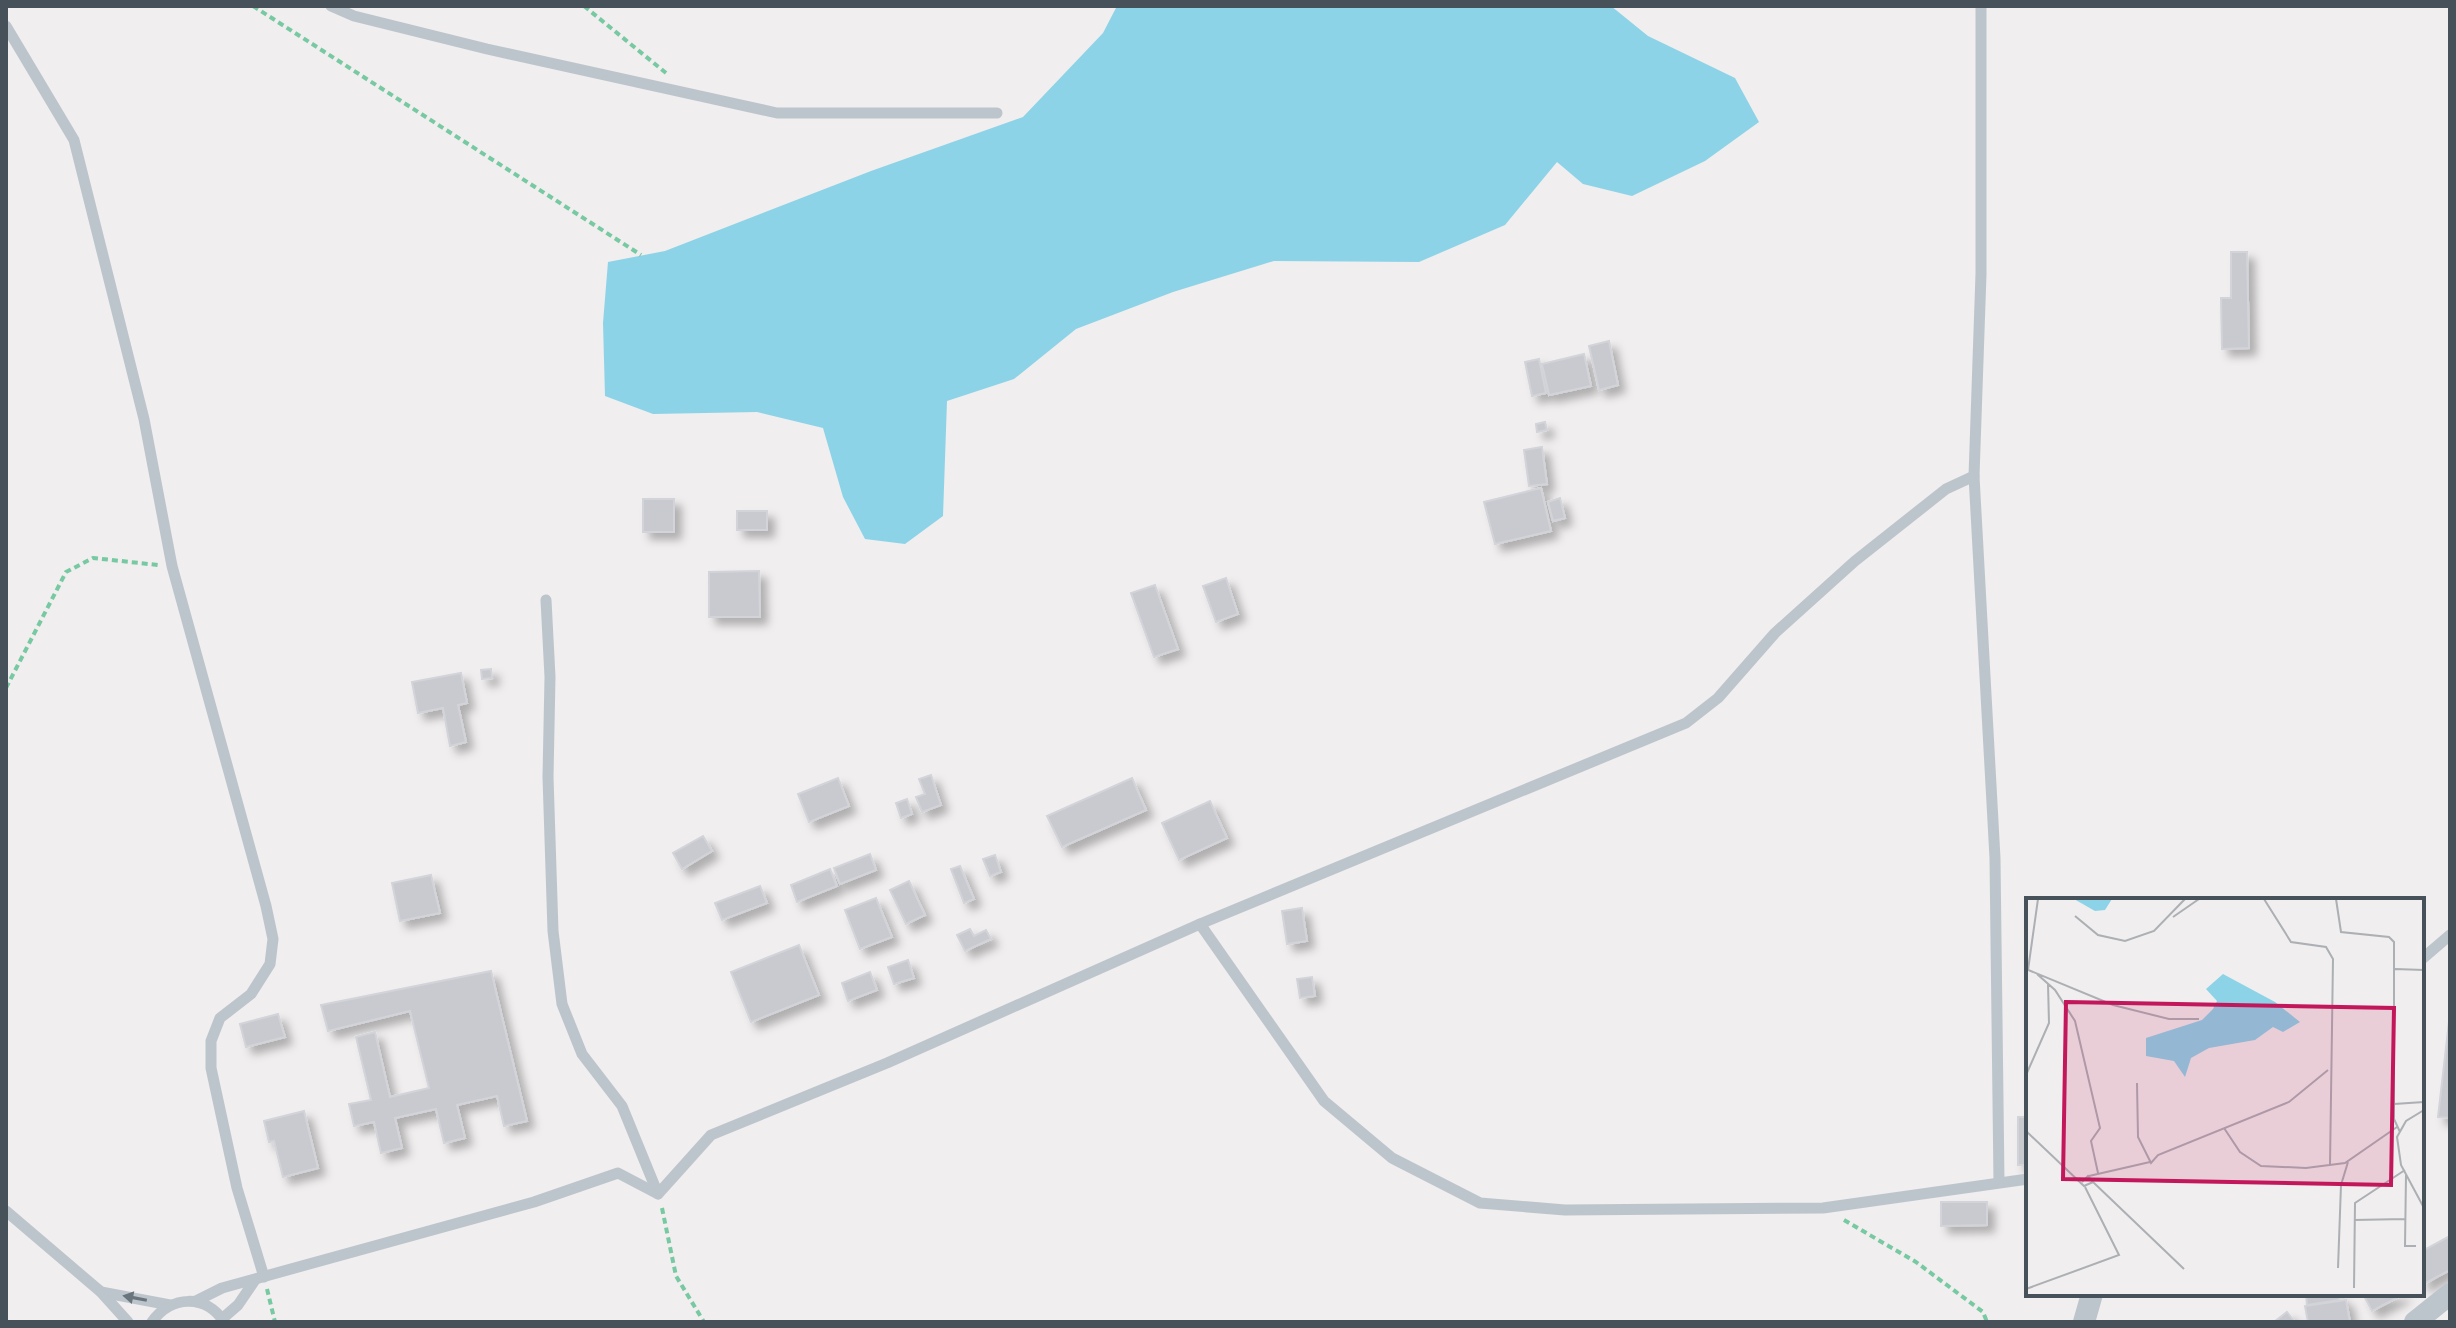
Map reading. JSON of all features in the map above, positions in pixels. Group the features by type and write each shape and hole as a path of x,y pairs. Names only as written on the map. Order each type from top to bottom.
{"street":[{"path":"2415,1322 2450,1294"},
{"path":"2084,1322 2091,1296"}],"lane":[{"path":"331,6 354,16 473,46 777,113 997,113"},
{"path":"1981,6 1981,274 1974,476 1995,858 1999,1182"},
{"path":"6,26 74,140 144,419 172,566 273,939 270,964 251,994 220,1018 211,1041 211,1068 259,1278"},
{"path":"658,1194 711,1135 887,1063 1200,924 1686,723 1718,698 1775,633 1855,561 1946,489 1974,476"},
{"path":"546,600 553,931 562,1004 582,1054 622,1106 658,1194"},
{"path":"1200,924 1324,1101 1392,1158 1480,1203 1565,1210 1823,1208 2026,1179"},
{"path":"2424,957 2450,935"},
{"path":"101,1292 170,1305 196,1301 222,1288 534,1202 618,1173 658,1194"},
{"path":"6,1211 101,1292 128,1322"},
{"path":"196,1301 211,1307 224,1320 259,1278"},
{"path":"152,1322 160,1311 170,1305"}],"path":[{"path":"253,6 641,255"},
{"path":"584,6 691,94"},
{"path":"6,688 66,572 93,558 172,566"},
{"path":"658,1194 676,1276 704,1322"},
{"path":"1823,1208 1916,1262 1983,1312 1987,1322"},
{"path":"259,1278 275,1322"}],"water":[{"path":"1117,6 1611,6 1648,36 1735,78 1759,122 1705,161 1632,196 1583,184 1557,162 1505,225 1419,262 1274,261 1173,292 1076,329 1014,379 947,401 943,516 905,544 865,539 843,497 823,428 757,412 653,414 605,396 603,323 608,262 665,251 871,171 1023,117 1103,33"}],"building":[{"path":"2231,252 2247,252 2249,348 2222,349 2221,298 2231,298"},
{"path":"1609,341 1618,385 1599,390 1589,346"},
{"path":"1584,354 1591,386 1549,395 1542,364"},
{"path":"1539,359 1546,393 1532,396 1525,362"},
{"path":"1545,422 1547,430 1537,432 1536,424"},
{"path":"1542,447 1547,484 1529,486 1524,450"},
{"path":"1541,488 1551,531 1495,544 1484,502"},
{"path":"1560,498 1565,518 1553,521 1548,502"},
{"path":"643,499 674,499 674,532 643,532"},
{"path":"737,511 767,511 767,530 737,530"},
{"path":"759,571 760,617 709,617 709,572"},
{"path":"1226,578 1238,614 1216,622 1203,586"},
{"path":"1155,585 1178,649 1154,657 1131,593"},
{"path":"491,669 492,678 482,679 481,670"},
{"path":"461,673 467,703 458,705 466,742 450,746 443,708 418,713 412,682"},
{"path":"931,775 941,805 922,812 916,797 925,794 919,779"},
{"path":"838,778 849,806 809,822 798,794"},
{"path":"1132,778 1146,810 1062,847 1047,816"},
{"path":"907,799 912,814 901,818 896,803"},
{"path":"1210,801 1227,838 1179,860 1162,823"},
{"path":"703,836 712,851 682,869 673,853"},
{"path":"870,854 876,870 840,884 834,868"},
{"path":"995,855 1001,872 990,876 983,859"},
{"path":"960,866 974,899 964,903 951,869"},
{"path":"830,869 837,886 797,902 791,885"},
{"path":"431,875 440,913 400,921 392,883"},
{"path":"909,881 925,915 906,924 890,890"},
{"path":"760,886 767,903 722,920 715,903"},
{"path":"876,898 892,937 860,949 845,910"},
{"path":"1302,908 1307,941 1287,944 1282,911"},
{"path":"970,929 974,936 986,930 991,939 965,951 957,935"},
{"path":"799,945 819,995 751,1022 731,972"},
{"path":"908,960 914,978 894,984 888,967"},
{"path":"491,971 527,1121 504,1126 497,1096 457,1105 465,1138 444,1143 436,1109 395,1118 402,1148 381,1153 374,1122 354,1126 349,1104 371,1100 356,1037 375,1032 390,1097 429,1088 410,1011 328,1031 321,1005"},
{"path":"870,972 877,990 848,1001 842,983"},
{"path":"1312,977 1315,996 1300,998 1297,979"},
{"path":"2450,1013 2450,1118 2438,1117"},
{"path":"278,1014 285,1037 246,1047 240,1024"},
{"path":"304,1111 318,1168 283,1177 274,1141 269,1142 264,1121"},
{"path":"2018,1117 2026,1117 2026,1165 2018,1165"},
{"path":"1941,1202 1987,1202 1987,1225 1941,1226"},
{"path":"2450,1236 2450,1270 2424,1284 2424,1250"},
{"path":"2306,1296 2339,1296 2339,1300 2307,1305"},
{"path":"2364,1296 2400,1296 2372,1311"},
{"path":"2346,1300 2350,1322 2308,1322 2305,1306"},
{"path":"2287,1312 2295,1322 2274,1322"}]}
